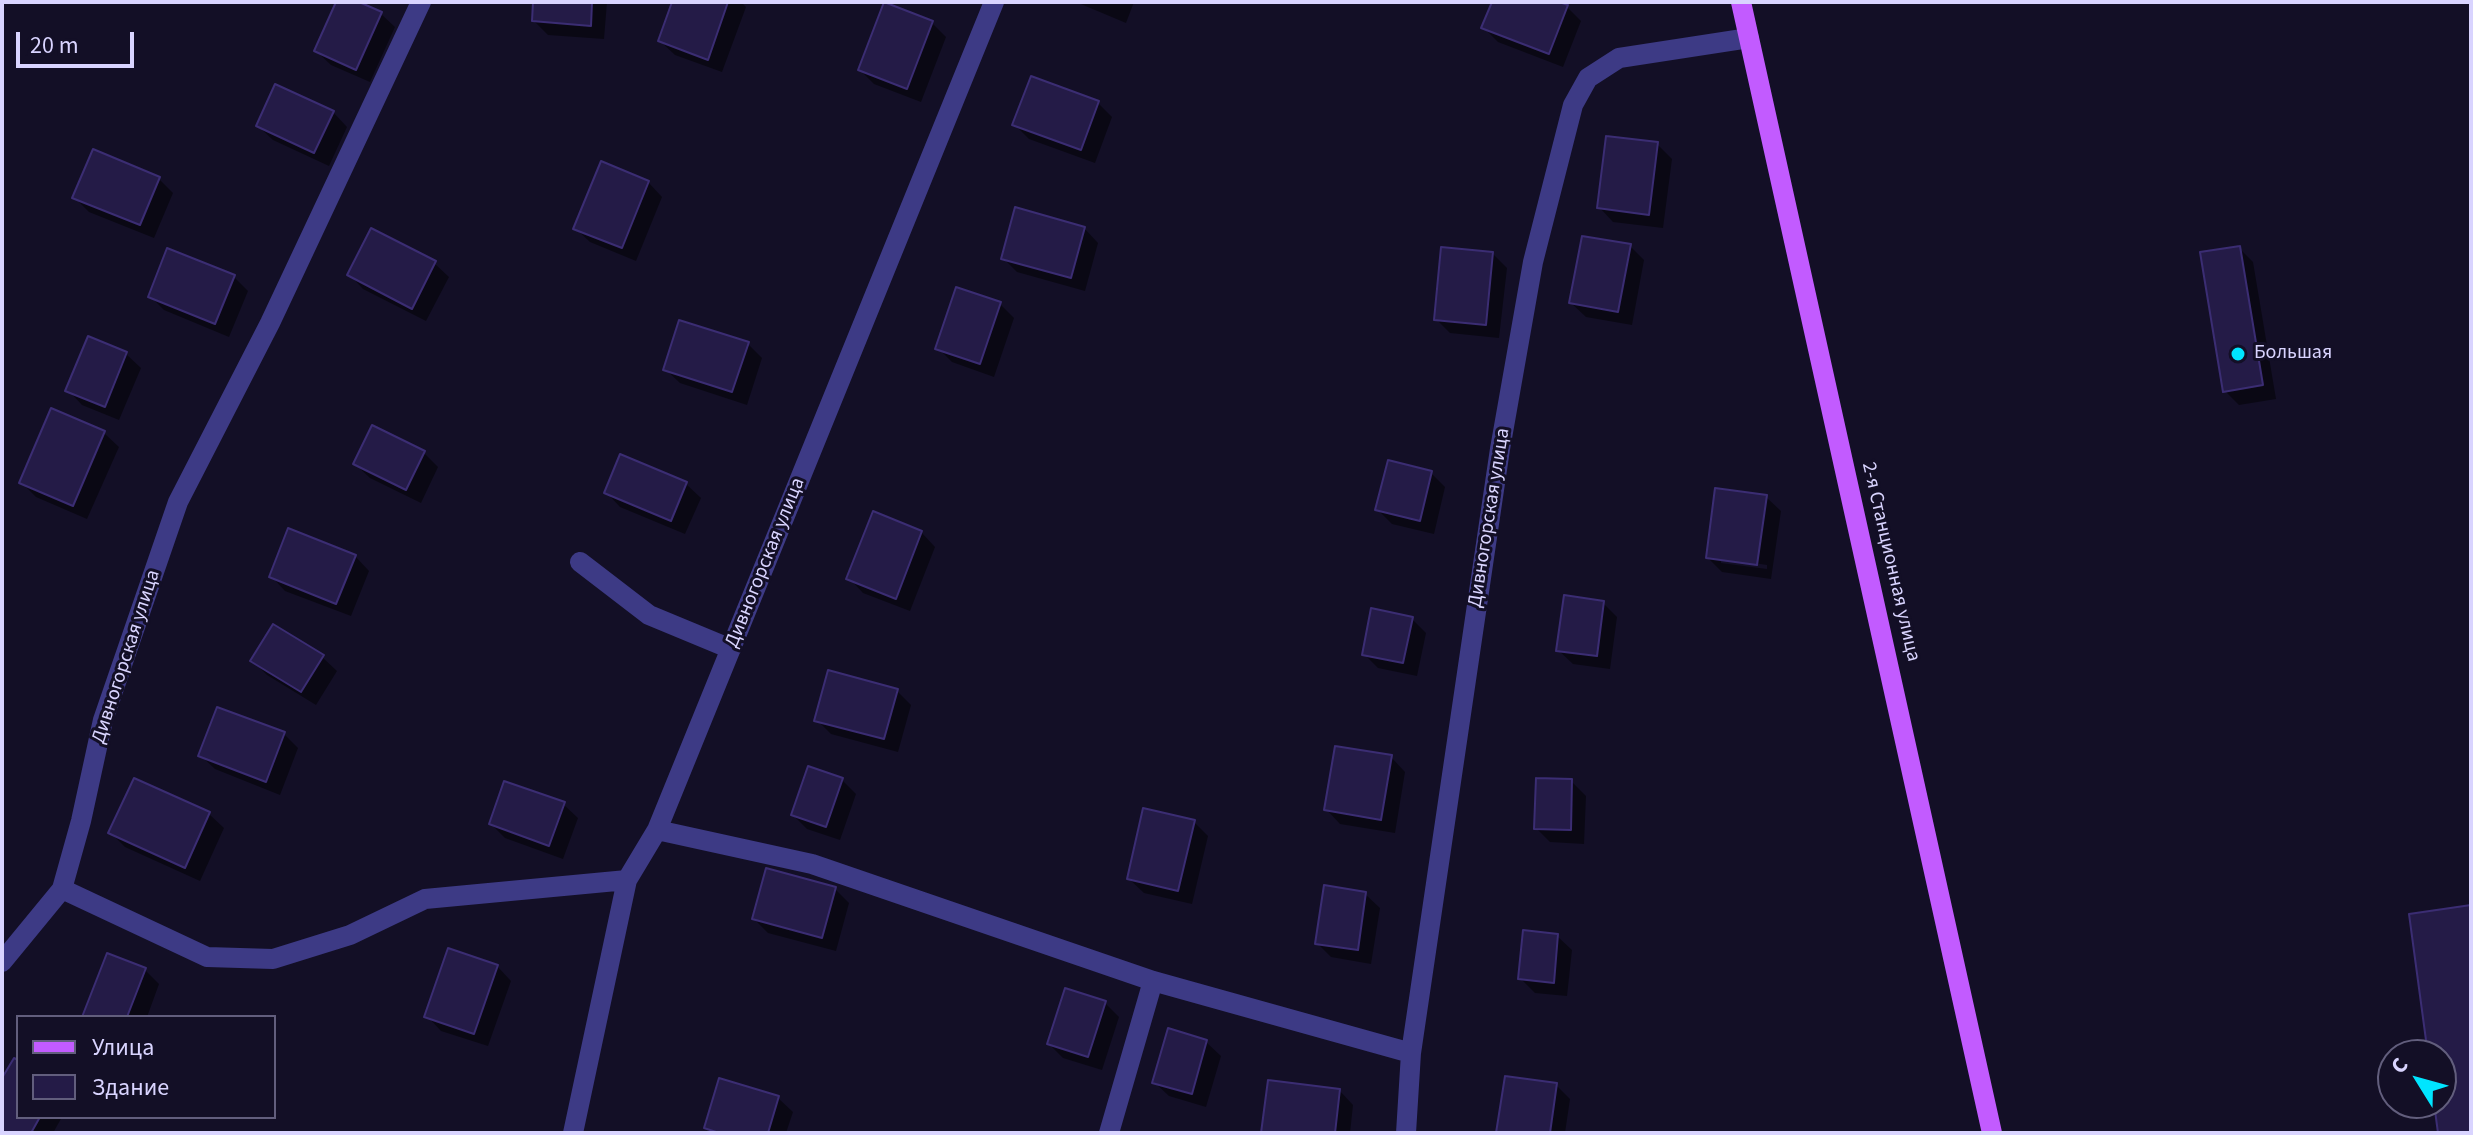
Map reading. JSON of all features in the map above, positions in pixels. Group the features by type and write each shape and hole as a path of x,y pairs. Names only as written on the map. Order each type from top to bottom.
{"main road":[{"name":"2-я Станционная улица","path":"1741,2 1992,1133"}],"street":[{"name":"Дивногорская улица","path":"2,962 62,889 81,821 103,720 178,502 270,323 421,2"},
{"name":"Дивногорская улица","path":"573,1133 627,880 657,830 994,2"},
{"name":"Дивногорская улица","path":"1406,1133 1411,1053 1500,449 1533,262 1573,105 1588,78 1619,58 1749,38"},
{"path":"580,562 649,615 731,649"},
{"path":"657,830 812,864 1153,981 1411,1053"},
{"path":"62,889 207,957 273,959 350,935 425,899 627,880"},
{"path":"1109,1133 1153,981"}],"building":[{"path":"336,2 359,2 382,12 356,70 314,51"},
{"path":"533,2 592,2 591,26 532,21"},
{"path":"672,2 728,2 708,60 658,41"},
{"path":"884,2 933,21 907,89 858,70"},
{"path":"1492,2 1559,2 1568,5 1549,54 1481,28"},
{"path":"1031,76 1099,101 1081,150 1012,125"},
{"path":"275,84 334,111 314,153 256,126"},
{"path":"1606,136 1658,142 1649,215 1597,208"},
{"path":"93,149 160,177 140,225 72,198"},
{"path":"601,161 649,181 622,248 573,229"},
{"path":"1015,207 1085,227 1071,278 1001,259"},
{"path":"371,228 436,261 412,309 347,275"},
{"path":"1582,236 1631,244 1618,312 1569,303"},
{"path":"2240,246 2263,385 2223,392 2200,252"},
{"path":"1441,247 1493,252 1486,325 1434,320"},
{"path":"167,248 235,275 215,324 148,297"},
{"path":"956,287 1001,302 980,364 935,349"},
{"path":"679,320 749,342 732,392 663,370"},
{"path":"88,336 127,352 105,407 65,391"},
{"path":"51,408 105,431 73,506 19,483"},
{"path":"372,425 425,451 406,490 353,464"},
{"path":"620,454 687,482 671,521 604,493"},
{"path":"1388,460 1432,471 1420,521 1375,510"},
{"path":"1715,488 1767,495 1757,565 1706,558"},
{"path":"873,511 922,531 896,599 846,579"},
{"path":"288,528 356,555 336,604 269,577"},
{"path":"1564,595 1604,601 1597,656 1556,651"},
{"path":"1371,608 1413,617 1403,663 1362,655"},
{"path":"273,624 324,655 301,692 250,661"},
{"path":"828,670 898,689 884,739 814,721"},
{"path":"217,707 285,732 266,782 198,756"},
{"path":"1335,746 1392,755 1381,820 1324,810"},
{"path":"808,766 843,778 826,827 791,815"},
{"path":"134,778 210,812 185,868 108,833"},
{"path":"1536,778 1572,779 1571,830 1534,829"},
{"path":"504,781 565,802 549,846 489,824"},
{"path":"1143,808 1195,820 1178,891 1127,879"},
{"path":"766,868 836,887 822,938 752,919"},
{"path":"1324,885 1366,892 1358,950 1315,944"},
{"path":"2471,905 2471,1133 2438,1133 2436,1119 2457,1119 2457,1039 2426,1039 2409,914"},
{"path":"1523,930 1558,934 1554,983 1518,979"},
{"path":"448,948 498,965 474,1034 424,1017"},
{"path":"107,953 146,968 128,1015 83,1015"},
{"path":"1065,988 1106,1001 1088,1057 1047,1044"},
{"path":"1168,1028 1207,1040 1192,1094 1152,1083"},
{"path":"16,1059 16,1119 39,1119 31,1133 2,1133 2,1078"},
{"path":"1505,1076 1557,1083 1550,1133 1496,1133"},
{"path":"719,1078 779,1096 768,1133 719,1133 704,1128"},
{"path":"1268,1080 1340,1089 1335,1133 1261,1133"}],"place":[{"name":"Большая","path":"2238,354"}]}
